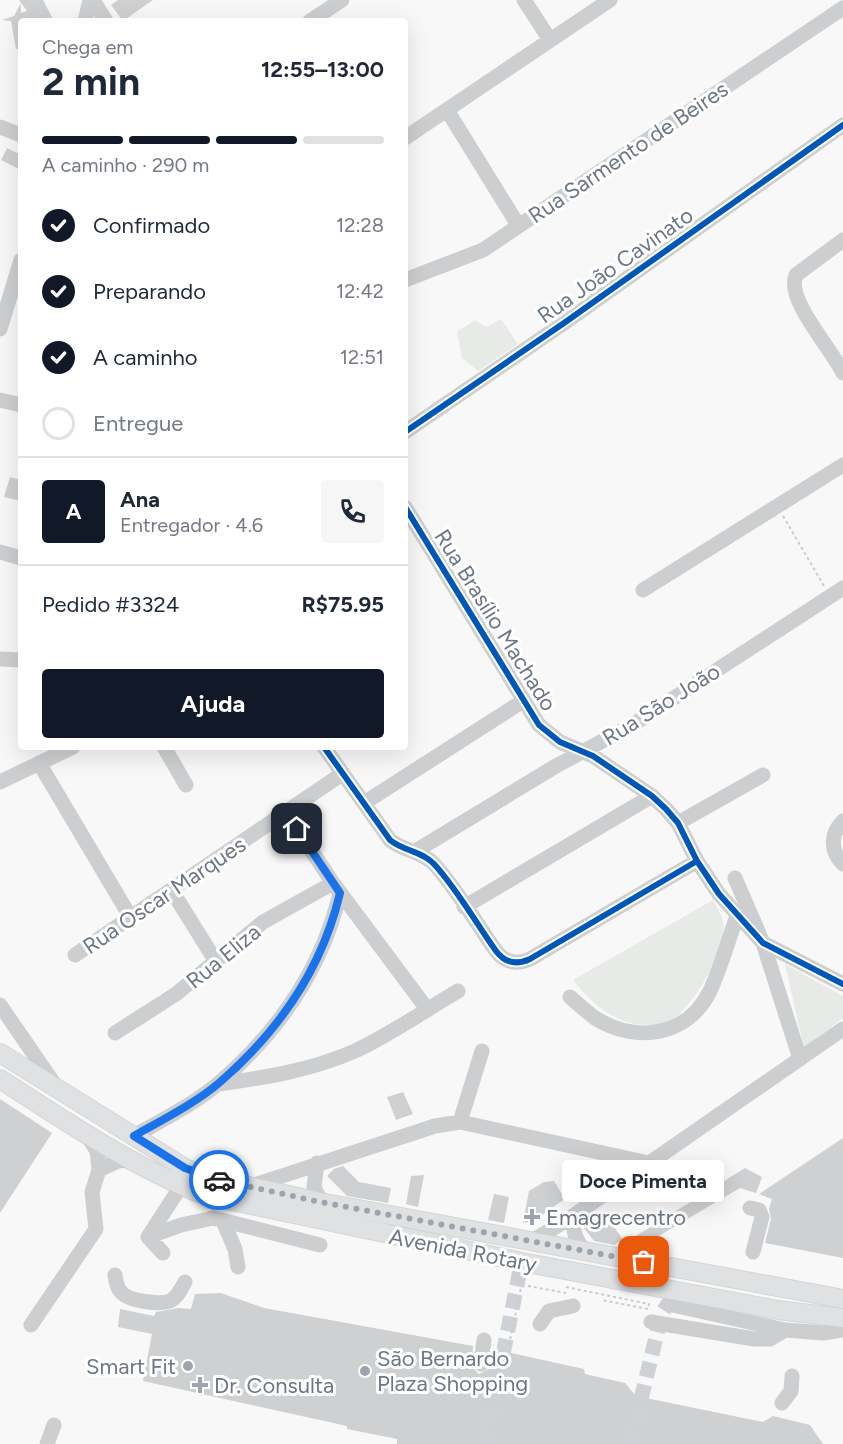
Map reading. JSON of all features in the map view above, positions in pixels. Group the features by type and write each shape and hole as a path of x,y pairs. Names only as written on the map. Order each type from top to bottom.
{"main road":[{"name":"Avenida Rotary","path":"0,1053 185,1168 208,1177 320,1202 843,1299"},
{"name":"Avenida Rotary","path":"0,1079 87,1135 132,1160 181,1186 215,1198 520,1269 778,1310 843,1318"},
{"name":"Avenida Rotary","path":"731,1277 770,1274 843,1287"},
{"name":"Avenida Rotary","path":"778,1310 843,1329"}],"street":[{"path":"86,18 91,0"},
{"path":"91,0 104,18"},
{"path":"315,18 342,0"},
{"path":"524,0 550,40"},
{"path":"408,136 610,0"},
{"name":"Rua Sarmento de Beires","path":"408,279 468,258 843,8"},
{"path":"447,110 518,225"},
{"name":"Rua João Cavinato","path":"408,430 564,323 843,125"},
{"path":"0,127 18,134"},
{"path":"843,240 796,275 793,286 798,302 839,353 843,373"},
{"path":"0,329 18,270"},
{"path":"0,399 18,404"},
{"path":"643,590 843,465"},
{"name":"Rua Brasílio Machado","path":"408,512 523,701 544,729 556,756 556,766"},
{"path":"0,552 18,557"},
{"name":"Rua São João","path":"414,852 556,766 634,724 843,588"},
{"path":"0,659 18,660"},
{"path":"364,803 523,701"},
{"name":"Rua Brasílio Machado","path":"544,729 560,742 593,756 652,795 678,823 697,861 737,916 763,943"},
{"path":"0,782 67,750"},
{"path":"166,750 186,785"},
{"path":"326,750 390,840 397,846 414,852 434,864 500,957 516,963 530,959 697,861"},
{"path":"39,763 131,918"},
{"name":"Rua Oscar Marques","path":"75,955 342,774"},
{"path":"678,823 763,776"},
{"path":"464,907 652,795"},
{"path":"285,811 337,888 427,1009"},
{"path":"843,821 833,839 834,853 843,864"},
{"path":"735,878 763,943 800,1059"},
{"path":"134,1136 218,1084 263,1042 291,1004 325,944 337,888"},
{"name":"Rua Eliza","path":"116,1033 176,994 263,922 337,888"},
{"path":"172,891 215,960"},
{"path":"570,997 596,1018 618,1027 644,1033 672,1029 688,1020 709,991 737,916"},
{"path":"763,943 843,984"},
{"path":"218,1084 273,1076 353,1052 383,1037 458,991"},
{"path":"0,1005 58,1090"},
{"path":"531,1242 573,1216 843,1029"},
{"path":"460,1122 482,1051"},
{"path":"248,1187 317,1162 435,1126 460,1122 649,1163"},
{"path":"32,1325 96,1229 92,1192 99,1170 96,1151 87,1135"},
{"path":"99,1170 118,1161 132,1160"},
{"path":"317,1162 313,1180 320,1202 334,1224"},
{"path":"148,1237 181,1186"},
{"path":"750,1208 759,1210 762,1217 753,1252"},
{"path":"573,1216 573,1232 577,1242 586,1252"},
{"path":"148,1237 200,1220 223,1221 320,1245"},
{"path":"223,1221 235,1249 238,1267"},
{"path":"148,1237 163,1253"},
{"path":"115,1275 122,1293 153,1302 170,1300 179,1293 185,1281"},
{"path":"540,1324 549,1311 574,1300"},
{"path":"668,1304 785,1330 823,1333 843,1329"},
{"path":"651,1322 754,1339 770,1339 785,1330"},
{"path":"481,1364 484,1340"},
{"path":"782,1403 791,1391 792,1376"},
{"path":"47,1444 54,1425"}],"path":[{"path":"777,505 830,597"},
{"path":"509,1346 522,1284 574,1300"},
{"path":"566,1287 649,1304 648,1309 602,1299"},
{"path":"586,1297 588,1291"}],"shaded area":[{"path":"501,319 518,344 478,371 462,358 457,332 475,320 486,327"},
{"path":"713,900 723,921 720,947 714,963 695,995 674,1019 663,1025 656,1025 637,1024 615,1017 589,998 573,980"},
{"path":"785,964 843,996 843,1018 804,1048"}],"building":[{"path":"19,0 43,0 52,18 18,18 18,49 16,49 11,21 2,20 14,16 21,3 21,13 27,11"},
{"path":"118,0 153,0 127,18 121,18 111,5"},
{"path":"7,148 18,154 18,168 1,160"},
{"path":"10,477 18,479 18,500 4,497"},
{"path":"403,1092 413,1114 396,1120 387,1097"},
{"path":"0,1099 52,1133 0,1213"},
{"path":"843,1138 843,1258 765,1243 771,1219 769,1209 772,1199 759,1194"},
{"path":"343,1166 359,1182 391,1188 388,1203 347,1196 327,1176 334,1169"},
{"path":"745,1168 762,1177 756,1193 740,1188 640,1247 634,1237"},
{"path":"424,1175 418,1207 406,1204 411,1176"},
{"path":"554,1181 565,1199 530,1223 523,1222 529,1191 544,1182"},
{"path":"494,1194 509,1197 504,1223 488,1220"},
{"path":"603,1213 623,1239 614,1245 594,1241 584,1228"},
{"name":"São Bernardo Plaza Shopping","path":"221,1293 264,1308 473,1346 472,1367 479,1374 489,1369 493,1349 584,1369 585,1374 625,1383 636,1396 763,1422 773,1416 810,1425 823,1444 397,1444 397,1439 347,1429 347,1426 143,1381 152,1334 118,1327 120,1309 154,1316 156,1312 178,1308 191,1309 195,1294"}],"tunnel":[{"path":"485,1444 519,1275"},
{"path":"630,1444 662,1313 668,1304"}],"cycle path":[{"path":"408,430 564,323 843,125"},
{"path":"408,512 539,725 560,742 593,756 652,796 666,809 678,823 697,861 719,894 763,943 843,984"},
{"path":"326,750 390,840 424,856 434,864 496,951 503,958 512,962 530,959 697,861"}],"way so far":[{"path":"219,1180 320,1202 644,1262"}],"place":[{"name":"Emagrecentro","path":"532,1217"},
{"name":"Doce Pimenta","path":"644,1262"},
{"name":"Smart Fit","path":"188,1366"},
{"name":"São Bernardo Plaza Shopping","path":"365,1371"},
{"name":"Dr. Consulta","path":"200,1385"}],"route":[{"path":"219,1180 185,1168 134,1136 218,1084 263,1042 314,967 333,922 340,893 297,829"}]}
